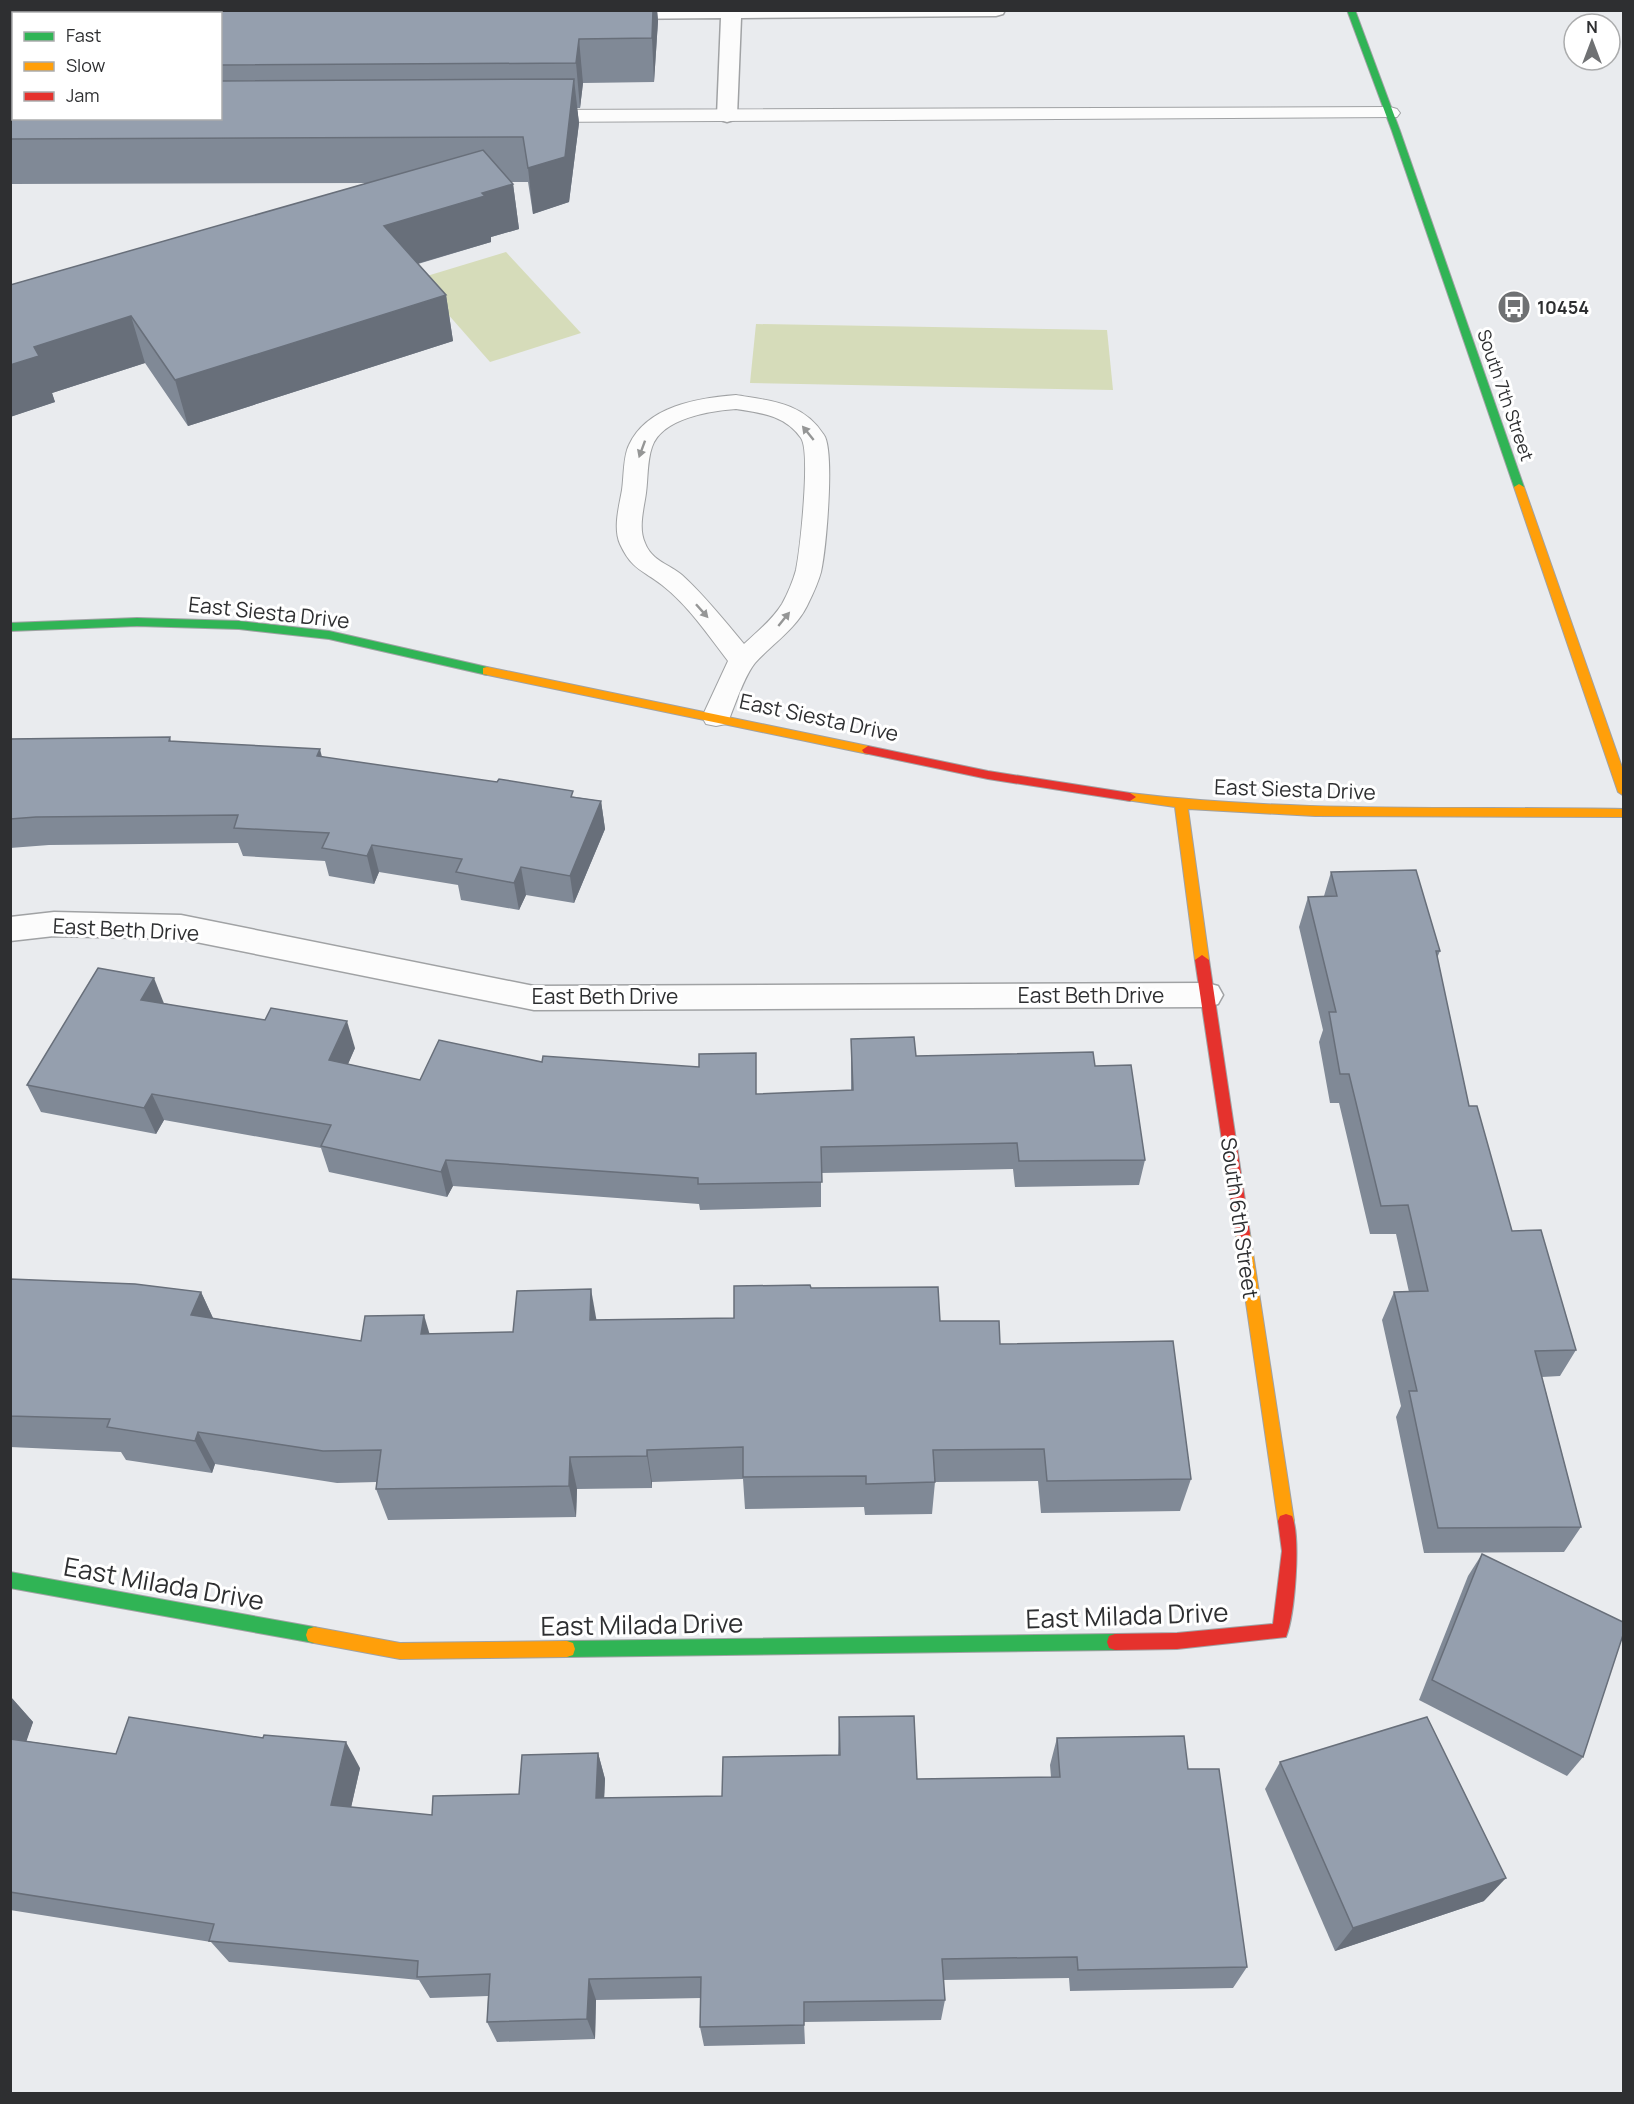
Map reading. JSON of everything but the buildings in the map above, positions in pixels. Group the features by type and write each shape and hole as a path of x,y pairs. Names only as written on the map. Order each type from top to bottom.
{"street":[{"path":"589,13 996,10"},
{"name":"South 7th Street","path":"1351,10 1390,113 1623,792"},
{"path":"727,116 731,12"},
{"name":"East Siesta Drive","path":"10,627 148,622 239,625 329,635 416,656 988,775 1182,805 1394,814 1554,811 1623,813"},
{"name":"South 6th Street","path":"1182,805 1207,995 1290,1551 1280,1631"},
{"name":"East Beth Drive","path":"10,929 54,924 182,927 534,998 1207,995"},
{"name":"East Milada Drive","path":"10,1580 400,1651 1177,1641 1280,1631"}],"lane":[{"path":"515,116 1390,113"},
{"path":"716,717 742,660 774,631 794,606 808,573 813,541 817,454 814,438 801,424 782,411 736,402 713,404 678,413 653,428 640,446 629,526 632,543 646,564 671,579 704,612 742,660"}],"green space":[{"path":"506,252 581,333 490,362 417,279"},
{"path":"756,324 1107,330 1113,390 750,383"}],"traffic: fast":[{"path":"1351,10 1396,131 1519,487"},
{"path":"10,627 137,622 239,625 329,635 487,671"},
{"path":"10,1580 314,1635"},
{"path":"567,1649 1115,1642"}],"traffic: slow":[{"path":"1519,487 1624,792"},
{"path":"487,671 868,750"},
{"path":"1130,797 1191,805 1315,812 1624,813"},
{"path":"1181,805 1202,960"},
{"path":"1243,1234 1286,1521"},
{"path":"314,1635 400,1651 567,1649"}],"traffic: jam":[{"path":"868,750 988,775 1130,797"},
{"path":"1202,960 1243,1234"},
{"path":"1115,1642 1177,1641 1280,1631 1290,1551 1286,1521"}],"place":[{"name":"10454","path":"1514,307"}]}
